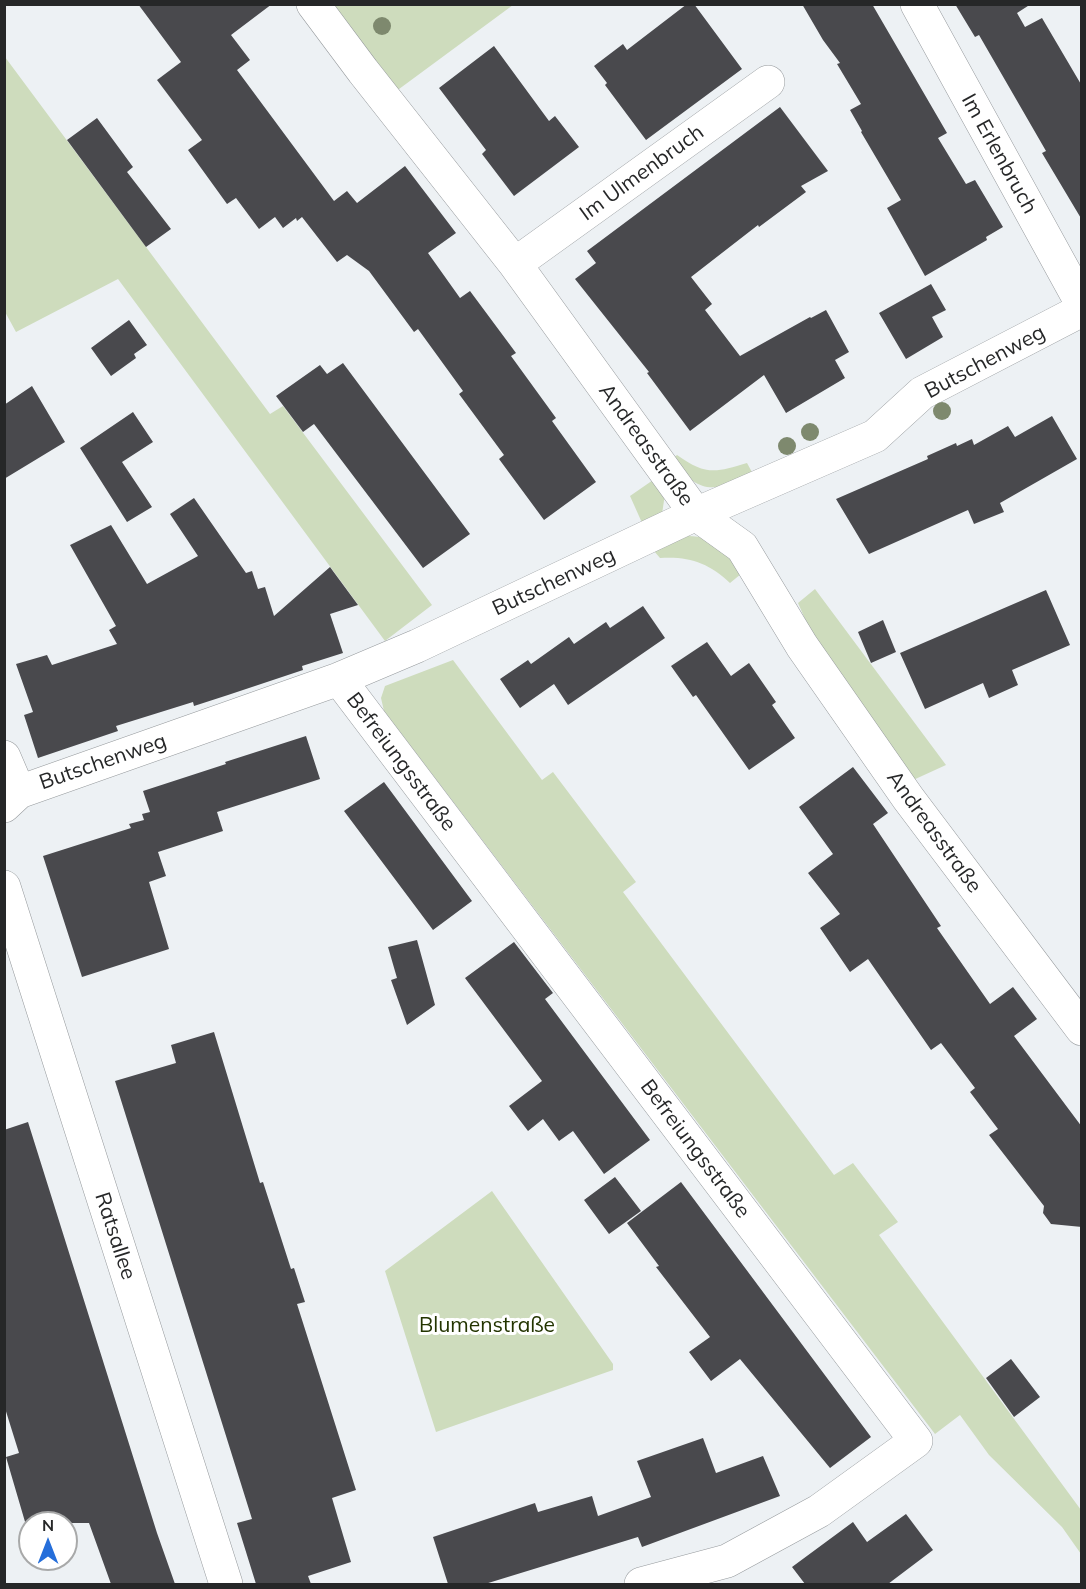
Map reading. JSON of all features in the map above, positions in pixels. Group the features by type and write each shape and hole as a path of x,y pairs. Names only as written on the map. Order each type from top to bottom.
{"street":[{"name":"Andreasstraße","path":"313,4 515,264 696,514 742,547 802,646 888,769 1082,1029"},
{"name":"Im Erlenbruch","path":"917,4 1082,304"},
{"name":"Im Ulmenbruch","path":"515,264 768,82"},
{"name":"Butschenweg","path":"11,799 339,679 417,646 696,514 875,436 922,393 1082,310"},
{"name":"Befreiungsstraße","path":"339,679 916,1441 735,1573"},
{"path":"4,757 11,799"},
{"name":"Ratsallee","path":"4,886 226,1584"},
{"path":"641,1584 735,1573"}],"green space":[{"path":"329,5 513,5 395,92"},
{"path":"5,57 270,414 283,406 432,605 385,641 118,279 16,332 4,310"},
{"path":"677,455 695,466 710,470 726,469 747,463 753,474 718,487 700,485 682,471 672,459"},
{"path":"656,478 665,494 662,514 643,525 630,496"},
{"path":"688,536 706,539 719,547 741,574 730,583 714,570 698,562 680,558 660,558 654,551"},
{"path":"815,589 946,765 911,781 817,646 798,603"},
{"path":"453,660 542,780 553,772 636,882 623,892 834,1175 853,1163 898,1222 879,1235 1081,1510 1081,1554 1062,1527 989,1455 960,1415 935,1434 384,711 381,698 385,686"},
{"name":"Blumenstraße","path":"492,1191 613,1364 613,1370 436,1432 385,1271"}],"building":[{"path":"138,4 272,4 231,35 250,60 237,70 334,201 347,191 357,203 405,166 456,233 428,253 460,298 470,291 516,353 511,356 556,418 552,421 596,482 544,520 499,459 504,455 459,394 463,391 418,329 414,332 369,271 347,255 337,262 302,217 297,221 296,218 283,228 275,217 259,229 236,198 227,204 188,150 202,140 157,80 181,62"},
{"path":"687,4 694,4 742,69 646,140 605,85 607,83 594,66 623,44 627,50"},
{"path":"802,4 872,4 947,133 938,138 966,184 975,180 1003,227 986,237 987,240 925,276 887,208 901,200 850,110 861,104 837,64 840,63 823,40"},
{"path":"955,4 1031,4 1017,13 1025,27 1042,18 1082,86 1082,220 1042,153 1046,151 979,35 975,37"},
{"path":"494,46 549,121 555,116 579,147 514,196 482,154 486,150 439,88"},
{"path":"780,107 828,171 801,186 806,192 759,227 758,225 691,277 712,304 705,310 740,356 826,310 849,352 835,360 845,378 786,413 764,375 690,431 647,373 649,372 575,279 596,263 587,251"},
{"path":"97,118 133,167 127,172 171,229 146,247 67,140"},
{"path":"931,284 946,310 932,317 943,337 906,359 879,313"},
{"path":"129,320 147,345 134,354 136,358 111,376 91,348"},
{"path":"343,363 470,534 423,568 314,424 303,432 276,396 320,365 327,374"},
{"path":"32,386 65,442 4,479 4,405"},
{"path":"133,412 153,442 122,462 152,507 127,522 80,448"},
{"path":"1052,416 1077,459 1000,503 1004,512 974,524 968,510 869,554 836,499 928,459 927,456 956,443 957,446 972,439 974,445 1008,426 1015,437"},
{"path":"194,498 246,573 252,571 258,589 265,587 274,616 330,567 358,605 330,614 343,653 302,666 303,670 194,706 193,702 116,726 118,731 38,758 24,715 33,712 16,664 47,655 52,665 117,644 109,630 116,626 70,545 111,525 147,584 198,556 170,514"},
{"path":"1046,590 1070,645 1012,670 1018,685 989,698 983,683 925,709 900,653"},
{"path":"643,606 665,638 568,705 554,684 520,708 500,679 528,660 531,664 569,637 574,644 606,622 610,628"},
{"path":"883,620 896,652 871,663 858,632"},
{"path":"707,642 731,676 749,663 776,702 772,705 795,738 749,770 696,695 693,697 671,666"},
{"path":"306,736 320,779 217,812 223,831 158,852 166,876 149,882 169,949 82,977 43,856 131,828 129,824 144,820 142,814 150,812 143,791"},
{"path":"853,767 888,813 873,824 941,926 937,928 990,1004 1013,987 1037,1019 1014,1036 1082,1127 1082,1227 1051,1224 1043,1213 1044,1206 989,1135 998,1129 970,1092 975,1088 941,1043 931,1050 868,959 850,972 820,928 840,914 808,873 833,854 799,807"},
{"path":"384,782 472,901 433,930 344,811"},
{"path":"417,940 435,1005 407,1025 391,980 397,978 388,947"},
{"path":"514,942 553,993 545,999 650,1140 604,1174 573,1131 559,1141 543,1119 528,1131 509,1106 542,1081 465,978"},
{"path":"214,1032 260,1183 263,1182 291,1269 294,1268 305,1302 297,1304 356,1490 332,1498 351,1562 308,1576 311,1584 256,1584 237,1523 252,1519 115,1081 176,1063 171,1045"},
{"path":"28,1122 175,1584 111,1584 89,1523 78,1523 78,1511 22,1511 6,1457 19,1453 4,1405 4,1130"},
{"path":"615,1177 641,1211 609,1234 584,1200"},
{"path":"681,1182 871,1437 830,1468 740,1359 711,1381 689,1352 710,1337 656,1267 659,1266 627,1223"},
{"path":"1011,1359 1040,1397 1014,1417 986,1378"},
{"path":"703,1438 716,1473 763,1456 780,1496 642,1547 638,1537 485,1584 448,1584 433,1537 535,1503 538,1512 592,1496 598,1516 651,1497 637,1461"},
{"path":"906,1514 933,1550 888,1584 805,1584 792,1567 853,1522 867,1542"}]}
